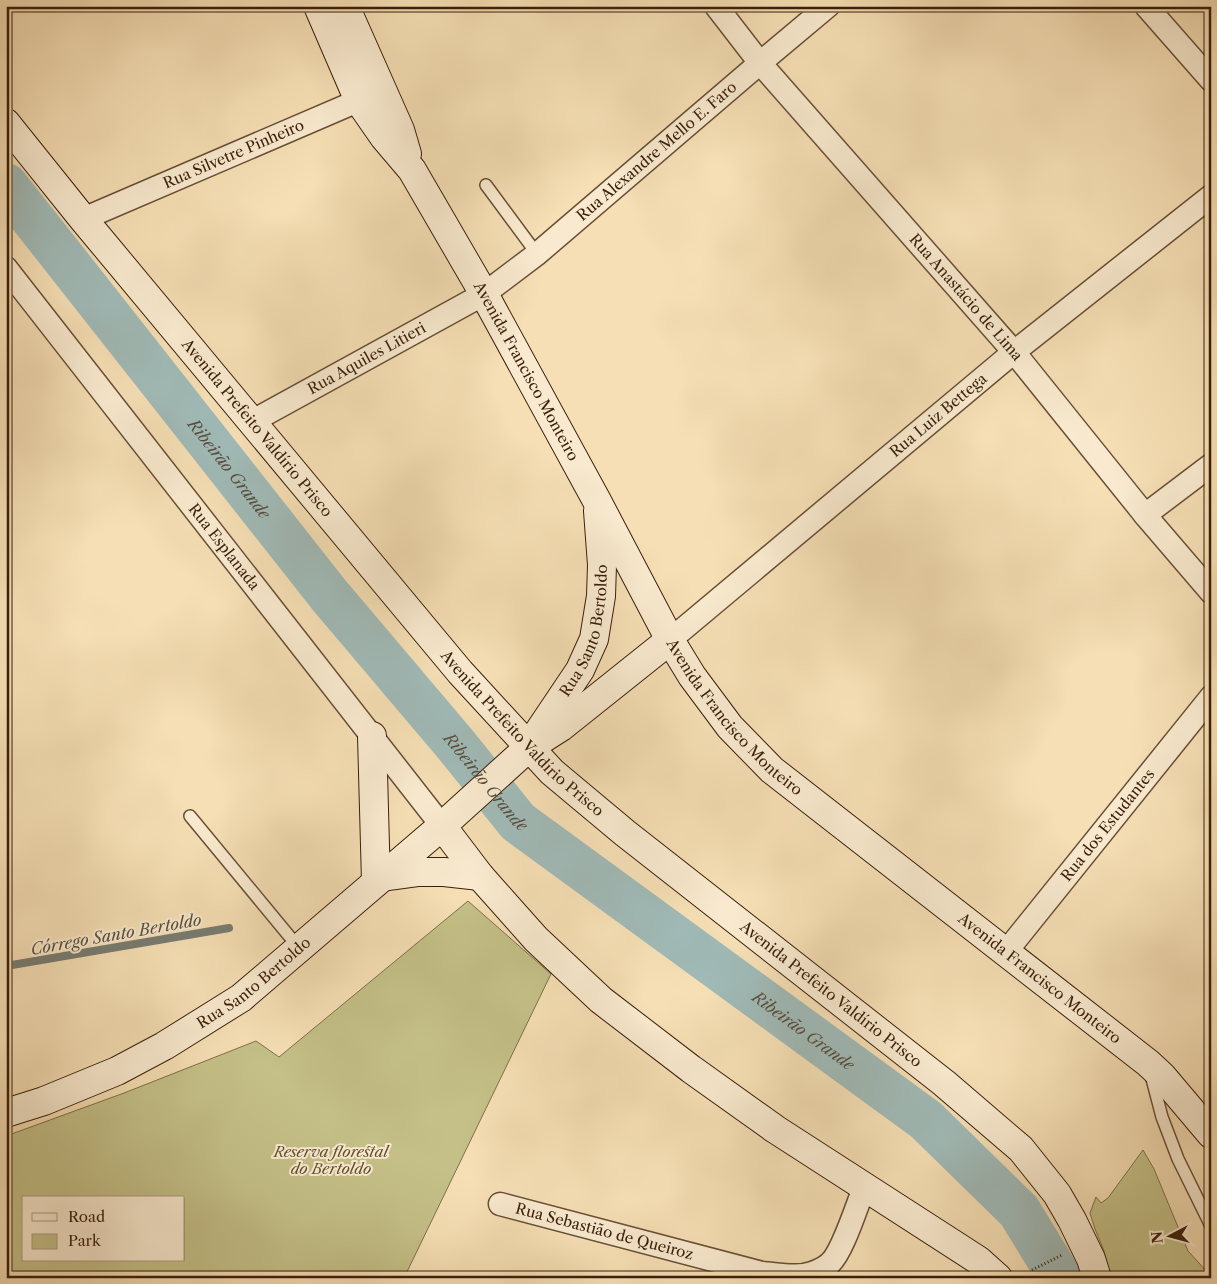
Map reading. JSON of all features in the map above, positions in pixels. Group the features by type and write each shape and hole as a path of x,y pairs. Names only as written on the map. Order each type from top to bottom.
{"main road":[{"name":"Avenida Francisco Monteiro","path":"318,6 371,95"},
{"name":"Avenida Francisco Monteiro","path":"345,6 384,137 412,170 484,294 597,501 670,640 692,676 730,727 772,770 1148,1063 1162,1076 1211,1134"},
{"name":"Avenida Prefeito Valdírio Prisco","path":"6,123 251,422 460,672 528,748 574,792 944,1083 1021,1149 1057,1194 1091,1259 1097,1278"},
{"name":"Rua Santo Bertoldo","path":"528,748 580,670 594,639 601,596 602,565 597,501"},
{"name":"Rua Santo Bertoldo","path":"6,1113 44,1101 117,1071 164,1046 241,998 442,826 528,748 561,727 670,640"},
{"path":"372,736 379,879 419,872 444,872 480,876"},
{"path":"442,826 480,876 536,939 601,1000 690,1069 775,1129 978,1260 998,1278"}],"street":[{"name":"Rua Anastácio de Lima","path":"716,6 760,63 1014,352 1144,516 1211,592"},
{"name":"Rua Alexandre Mello E. Faro","path":"484,294 537,254 828,6"},
{"path":"1146,6 1211,80"},
{"name":"Rua Silvetre Pinheiro","path":"83,219 371,95"},
{"name":"Rua Luiz Bettega","path":"670,640 1014,352 1211,196"},
{"name":"Rua Esplanada","path":"6,268 442,826"},
{"name":"Rua Aquiles Litieri","path":"251,422 484,294"},
{"path":"1144,516 1211,465"},
{"name":"Rua dos Estudantes","path":"1005,953 1206,712"},
{"name":"Rua Sebastião de Queiroz","path":"500,1204 762,1273 788,1276 805,1275 818,1271 830,1264 837,1254 864,1188"}],"lane":[{"path":"486,185 537,254"},
{"path":"190,816 299,948"},
{"path":"1148,1063 1162,1117 1178,1159 1211,1226"}],"path":[{"path":"1032,1270 1064,1254"}],"green space":[{"name":"Reserva florestal do Bertoldo","path":"468,901 551,974 404,1278 6,1278 6,1136 124,1093 256,1041 279,1057"},
{"path":"1143,1150 1154,1169 1188,1251 1211,1278 1110,1278 1104,1251 1090,1213 1096,1197 1101,1203 1108,1198"}],"waterway":[{"name":"Ribeirão Grande","path":"6,185 329,595 456,745 518,822 926,1120 1019,1211 1060,1278"},
{"name":"Córrego Santo Bertoldo","path":"6,966 229,928"}]}
